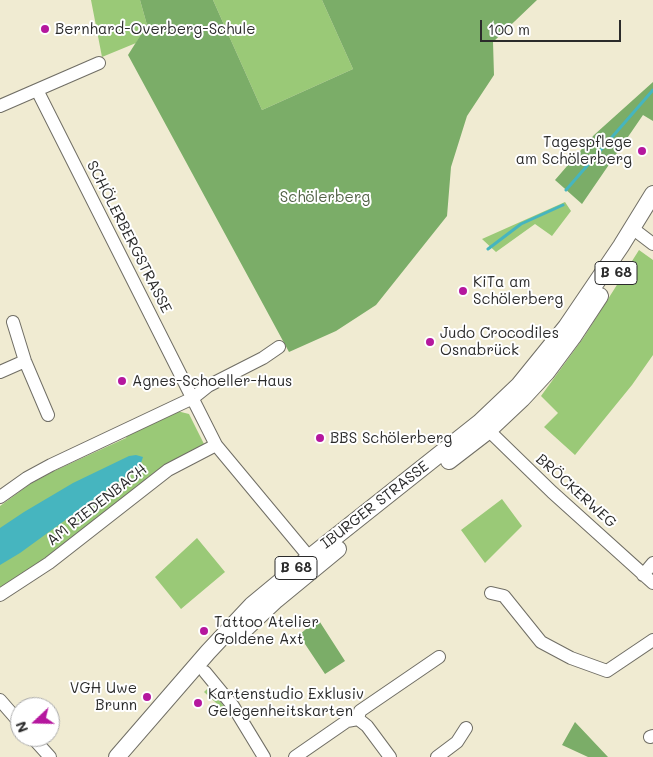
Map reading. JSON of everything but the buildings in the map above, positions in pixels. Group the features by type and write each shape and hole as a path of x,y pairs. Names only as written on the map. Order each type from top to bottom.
{"main road":[{"name":"IBURGER STRASSE","path":"642,235 653,194"},
{"name":"IBURGER STRASSE","path":"117,757 208,652 252,605 313,561 484,426 522,399 547,372 573,337 642,235 653,214"},
{"name":"IBURGER STRASSE","path":"131,757 251,622 313,561"}],"street":[{"path":"0,106 99,63"},
{"name":"SCHÖLERBERGSTRASSE","path":"36,90 216,445 313,561"},
{"path":"14,322 25,361 48,415"},
{"path":"0,497 27,478 68,456 193,398 208,386 263,358 279,347"},
{"path":"0,372 25,361"},
{"name":"BRÖCKERWEG","path":"484,426 552,492 648,579"},
{"name":"AM RIEDENBACH","path":"0,596 49,563 168,470 216,445"},
{"path":"648,579 653,562"},
{"path":"491,593 504,596 541,642 571,658 607,671 653,640"},
{"path":"358,719 360,711 439,657"},
{"path":"205,672 233,706 264,757"},
{"path":"1,704 10,713"},
{"path":"295,757 347,721 358,719 367,726 390,757"},
{"path":"437,757 457,742 466,728"},
{"path":"41,747 50,757"}],"green space":[{"path":"91,0 140,0 147,25 136,43 102,57"},
{"name":"Schölerberg","path":"140,0 213,0 262,110 353,69 322,0 537,0 493,42 494,75 467,116 451,167 447,216 376,305 336,331 289,352 128,55 147,25"},
{"path":"213,0 322,0 353,69 262,110"},
{"path":"653,82 653,121 643,115 582,204 555,180 594,135"},
{"path":"565,202 571,211 552,236 535,224 496,252 482,239"},
{"path":"639,250 653,260 653,355 632,385 575,455 544,427 558,413 541,396 584,337"},
{"path":"177,411 189,414 205,446 161,471 156,471 60,548 0,592 0,506 30,484 54,471 126,438 128,433"},
{"path":"502,499 522,526 485,563 461,530"},
{"path":"197,538 225,572 181,609 155,577"},
{"path":"318,619 345,661 325,674 299,635"},
{"path":"209,687 227,710 225,711 204,692"},
{"path":"575,722 608,757 588,757 562,745"}],"water":[{"path":"129,456 143,457 137,468 20,553 0,565 0,528 73,483"}],"waterway":[{"path":"566,190 653,90"},
{"path":"488,249 521,224 563,205"}],"place":[{"name":"Bernhard-Overberg-Schule","path":"45,29"},
{"name":"Tagespflege am Schölerberg","path":"642,151"},
{"name":"KiTa am Schölerberg","path":"463,291"},
{"name":"Judo Crocodiles Osnabrück","path":"430,342"},
{"name":"Agnes-Schoeller-Haus","path":"122,381"},
{"name":"BBS Schölerberg","path":"320,438"},
{"name":"Tattoo Atelier Goldene Axt","path":"204,631"},
{"name":"VGH Uwe Brunn","path":"147,697"},
{"name":"Kartenstudio Exklusiv Gelegenheitskarten","path":"198,703"}]}
